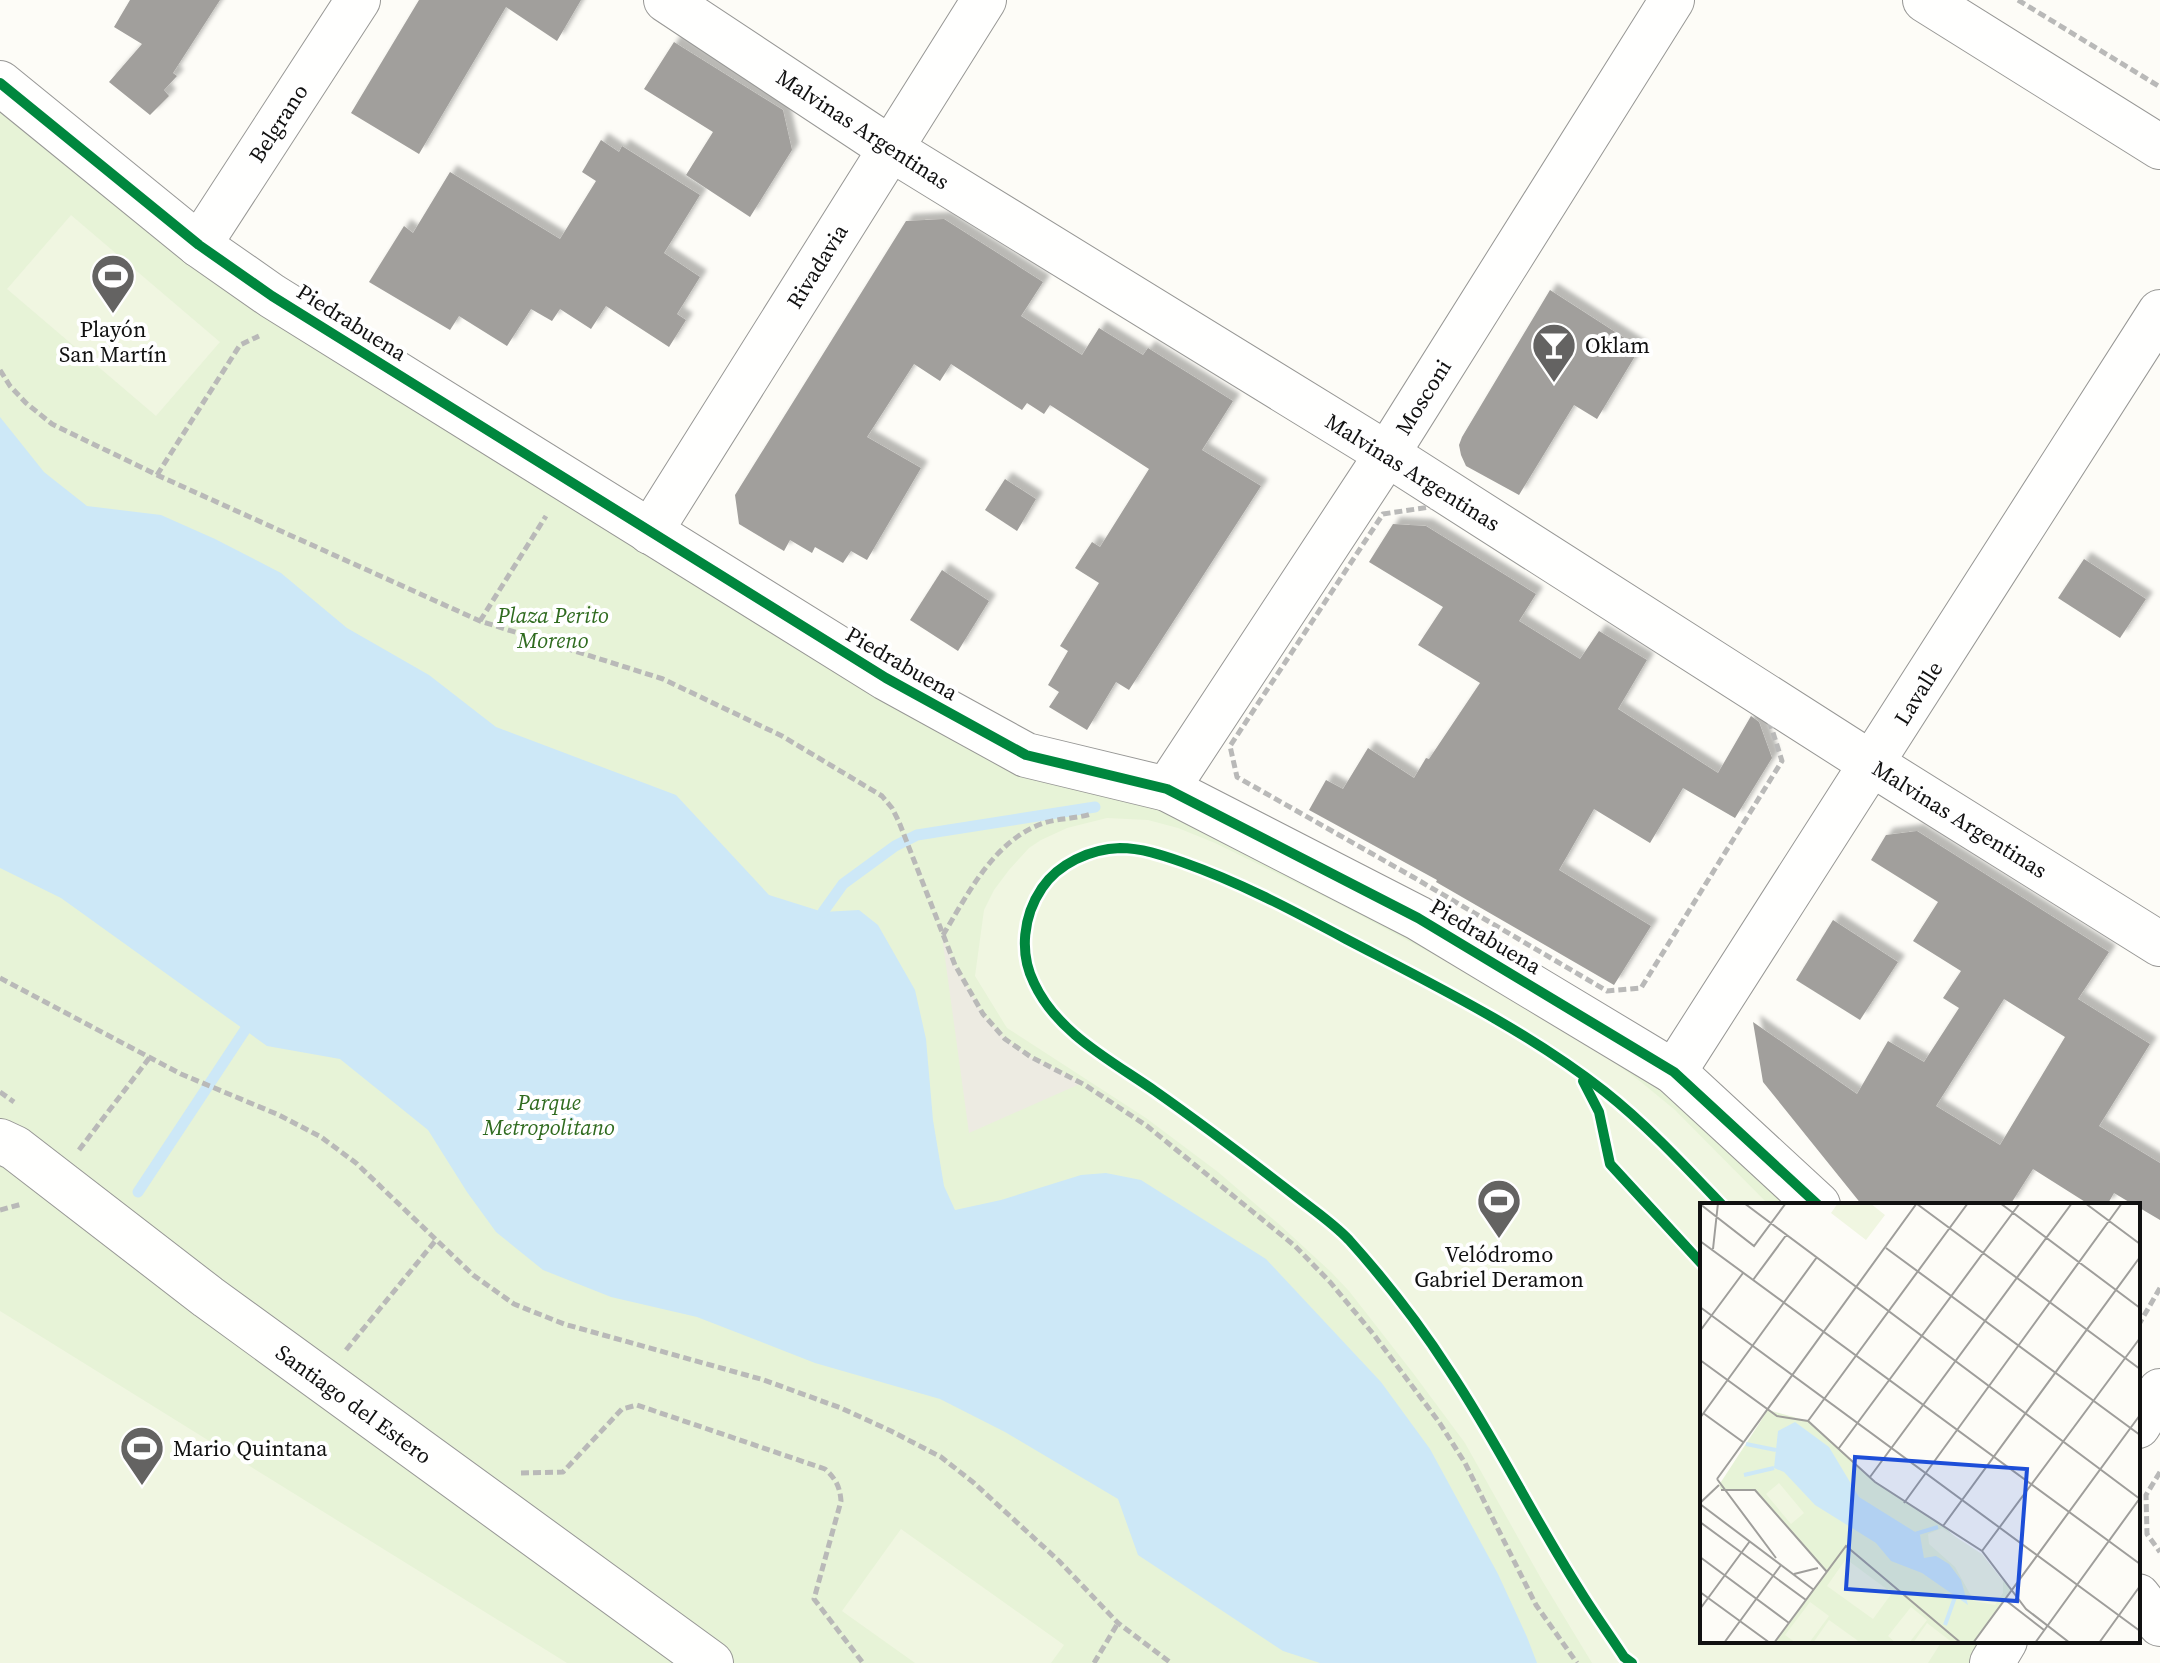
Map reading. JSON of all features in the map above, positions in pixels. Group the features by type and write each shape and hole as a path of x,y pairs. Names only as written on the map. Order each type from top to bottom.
{"street":[{"name":"Belgrano","path":"199,245 358,0"},
{"name":"Malvinas Argentinas","path":"666,0 891,149 1387,454 2160,944"},
{"name":"Rivadavia","path":"650,532 984,0"},
{"name":"Mosconi","path":"1167,789 1387,454 1672,0"},
{"path":"1925,0 2160,147"},
{"name":"Piedrabuena","path":"0,83 199,245 302,315 886,678 1026,755 1167,789 1418,918 1674,1072 1816,1203"},
{"name":"Lavalle","path":"1674,1072 2160,312"},
{"name":"Santiago del Estero","path":"11,1124 15,1148 208,1297 711,1663"},
{"path":"2140,1423 2160,1391"},
{"path":"2140,1599 2160,1624"}],"path":[{"path":"2018,0 2160,87"},
{"path":"157,475 240,345 302,315"},
{"path":"0,370 26,403 52,424 157,475 480,621 663,679 782,736 882,796 899,822 955,965 983,1014 1005,1039 1031,1057 1085,1085 1147,1126 1295,1246 1330,1282 1439,1422 1465,1463 1536,1605 1577,1663"},
{"path":"1437,506 1769,720 1782,761 1641,988 1607,991 1237,777 1230,746 1383,514 1437,506"},
{"path":"480,621 546,516"},
{"path":"942,936 978,877 1011,841 1042,823 1093,813"},
{"path":"0,978 181,1074 279,1115 321,1137 356,1163 473,1275 514,1304 564,1324 777,1384 854,1413 941,1457 1059,1561 1118,1623 1171,1663"},
{"path":"67,1142 78,1150 150,1057"},
{"path":"0,1092 11,1124"},
{"path":"334,1341 346,1350 436,1240"},
{"path":"2140,1323 2160,1288"},
{"path":"512,1473 563,1472 622,1409 637,1405 825,1469 841,1490 841,1501 814,1599 863,1663"},
{"path":"2160,1472 2146,1495 2147,1534 2160,1552"},
{"path":"1094,1663 1118,1623"}],"green space":[{"name":"Parque Metropolitano","path":"0,83 199,245 886,678 1167,789 1674,1072 1816,1203 1700,1203 1700,1643 2004,1643 1992,1663 0,1663"},
{"name":"Playón San Martín","path":"71,215 220,342 156,416 7,289"},
{"name":"Velódromo Gabriel Deramon","path":"1107,818 1148,820 1215,843 1450,963 1595,1048 1675,1110 1767,1203 1700,1203 1700,1643 1941,1643 1928,1663 1592,1663 1465,1443 1349,1291 1280,1225 1218,1172 1146,1118 1007,1028 975,976 984,910 994,890 1029,848 1067,828"},
{"name":"Mario Quintana","path":"0,1311 567,1663 0,1663"},
{"path":"901,1529 1064,1645 1051,1663 915,1663 842,1611"}],"shaded area":[{"path":"942,936 983,1014 1005,1039 1031,1057 1082,1083 969,1133"}],"water":[{"path":"0,417 44,472 87,506 161,515 281,573 347,628 429,675 496,727 676,795 769,895 823,912 859,910 878,925 915,990 926,1039 933,1120 944,1186 955,1210 1001,1200 1081,1175 1106,1173 1141,1180 1266,1259 1381,1382 1430,1449 1498,1574 1537,1663 1320,1663 1283,1651 1138,1555 1118,1499 1005,1432 940,1399 815,1363 697,1317 611,1297 543,1270 496,1232 428,1130 340,1059 267,1046 61,898 0,868"}],"building":[{"path":"130,0 220,0 173,73 177,76 164,90 169,96 150,115 109,82 142,44 114,27"},
{"path":"419,0 581,0 557,41 506,7 419,154 351,113"},
{"path":"674,42 783,110 792,150 750,217 686,175 713,132 644,89"},
{"path":"601,140 619,152 622,146 700,195 664,253 700,277 677,314 686,320 669,347 606,306 591,329 560,309 552,321 531,309 507,346 459,316 450,330 369,282 404,226 413,233 450,172 560,239 596,181 582,172"},
{"path":"944,219 1043,282 1021,316 1082,355 1099,328 1143,355 1148,348 1233,401 1202,450 1261,486 1129,690 1116,682 1087,730 1049,707 1059,692 1048,685 1068,651 1060,646 1099,583 1075,568 1092,542 1100,547 1149,469 1050,405 1044,414 1027,403 1022,410 951,364 940,381 914,364 867,437 921,468 867,560 851,551 843,563 815,547 812,553 790,540 784,551 739,524 735,495 906,221"},
{"path":"1550,290 1640,348 1597,419 1574,405 1519,495 1466,466 1459,445"},
{"path":"1005,479 1036,499 1017,531 985,510"},
{"path":"1393,524 1426,526 1536,594 1519,621 1580,659 1599,631 1647,660 1618,709 1718,773 1751,716 1759,722 1772,758 1735,818 1683,788 1650,843 1594,809 1559,870 1651,926 1614,985 1437,880 1309,810 1326,780 1343,789 1368,748 1414,778 1480,683 1418,645 1443,607 1369,562"},
{"path":"2084,559 2146,599 2120,638 2058,598"},
{"path":"942,570 989,601 958,651 910,620"},
{"path":"1917,831 2109,952 2078,999 2150,1044 2099,1126 2160,1163 2160,1220 2140,1208 2140,1203 2131,1203 2114,1193 2108,1203 2087,1203 2033,1169 2011,1203 1860,1203 1763,1082 1753,1022 1857,1094 1888,1041 1924,1062 1959,1008 1943,998 1961,971 1913,941 1938,902 1871,860 1886,835","holes":["2004,999 2065,1037 2000,1145 1936,1106"]},
{"path":"1833,920 1898,962 1860,1020 1796,980"}],"waterway":[{"path":"823,912 843,884 895,846 917,835 1095,807"},
{"path":"138,1192 245,1030"}],"cycle path":[{"path":"0,83 199,245 272,296 886,678 1026,755 1167,789 1418,918 1674,1072 1816,1203"},
{"path":"1632,1663 1624,1657 1584,1598 1438,1353 1402,1303 1349,1240 1225,1142 1087,1044 1044,1001 1026,959 1025,935 1031,910 1049,879 1076,859 1097,851 1120,848 1144,851 1203,870 1306,918 1446,991 1543,1048 1620,1104 1720,1203"},
{"path":"1583,1081 1599,1112 1610,1164 1700,1262"}],"place":[{"name":"Playón San Martín","path":"113,315"},
{"name":"Oklam","path":"1554,384"},
{"name":"Velódromo Gabriel Deramon","path":"1499,1240"},
{"name":"Mario Quintana","path":"142,1487"}],"park label":[{"name":"Plaza Perito Moreno","path":"553,628"}]}
